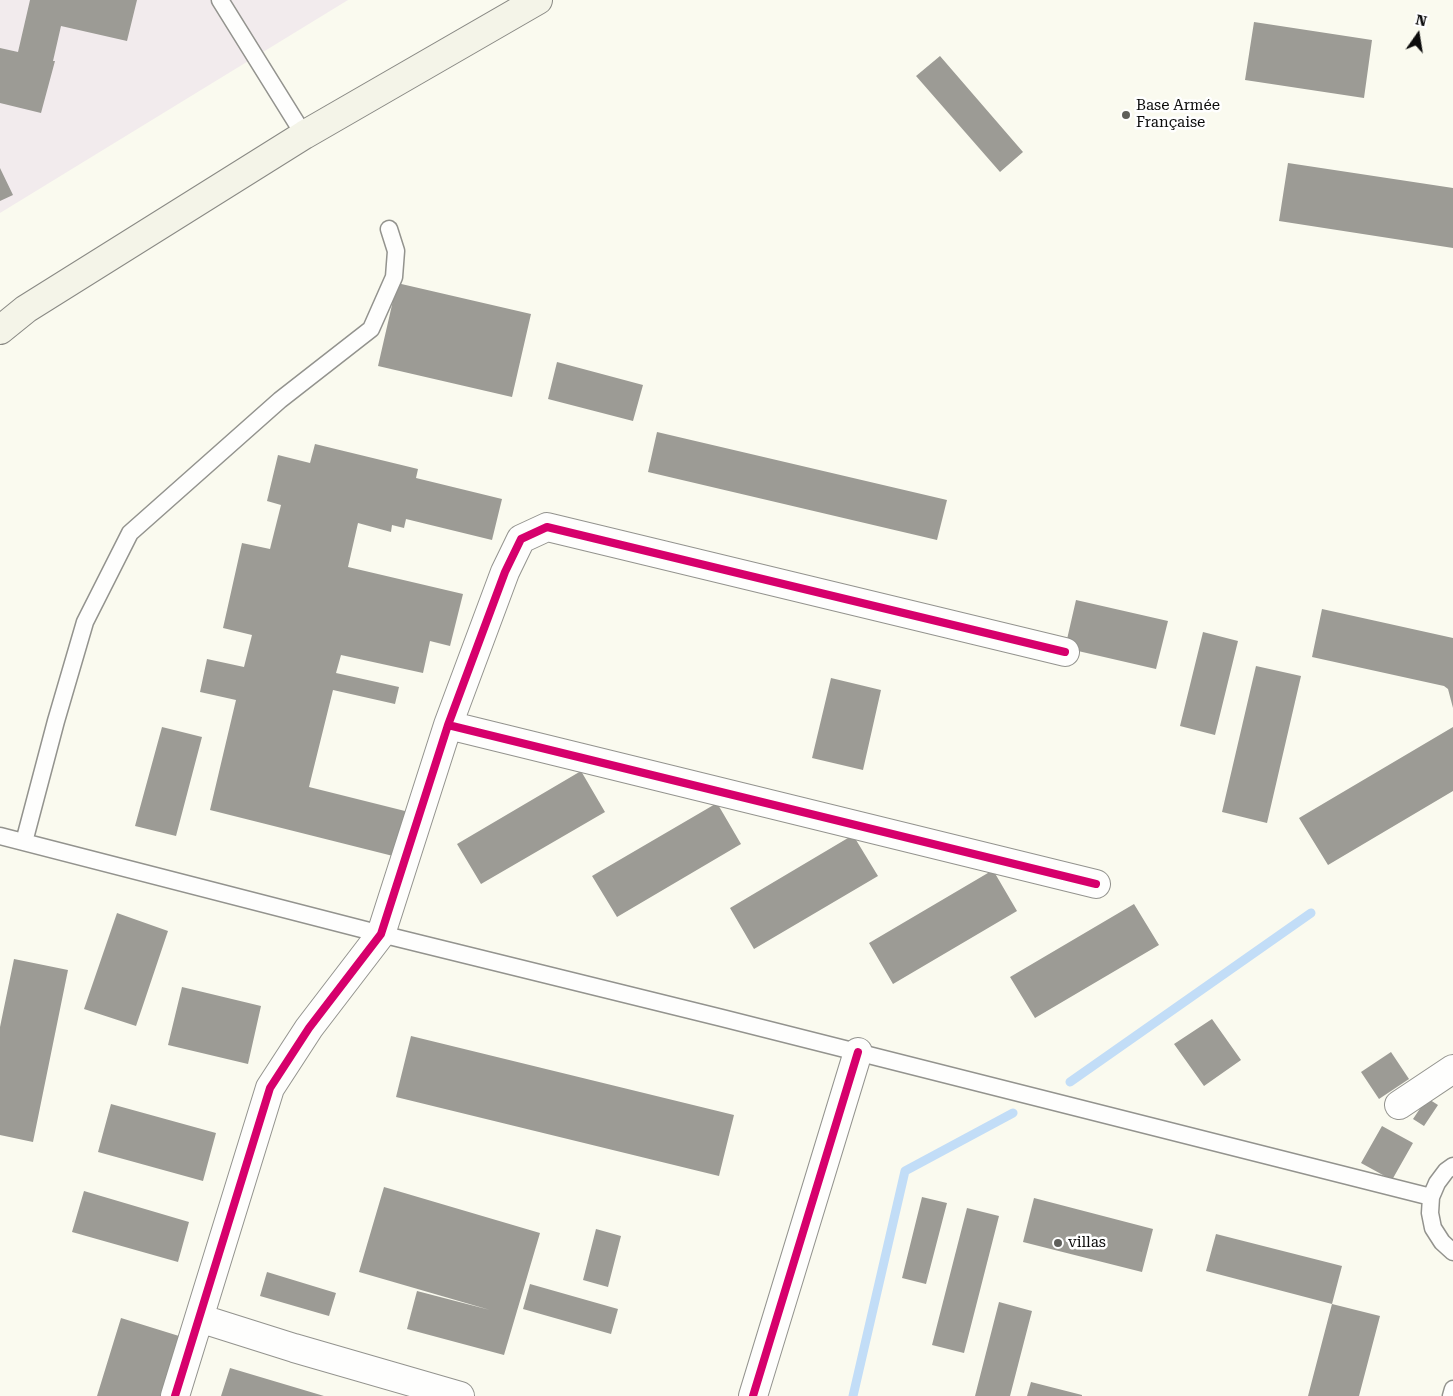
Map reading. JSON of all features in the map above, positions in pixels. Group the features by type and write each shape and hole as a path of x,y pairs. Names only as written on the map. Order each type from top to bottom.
{"main road":[{"path":"0,330 26,309 304,135 538,0"}],"street":[{"path":"176,1396 270,1088 309,1028 381,934 448,726 505,572 521,539 547,527 1065,652"},
{"path":"448,726 1096,884"},
{"path":"753,1396 858,1052"},
{"path":"1399,1105 1453,1069"},
{"path":"200,1318 294,1348 460,1396"}],"lane":[{"path":"220,0 304,135"},
{"path":"24,842 56,720 85,622 130,534 280,400 371,329 394,277 396,251 389,229"},
{"path":"0,836 381,934 1431,1197"},
{"path":"1453,1166 1437,1182 1431,1197 1430,1213 1433,1228 1442,1242 1453,1252"},
{"path":"1451,1396 1453,1389"}],"shaded area":[{"path":"0,0 348,0 0,213"}],"building":[{"path":"30,0 137,0 127,41 61,26 53,61 55,61 41,113 0,103 0,48 18,52"},
{"path":"1254,22 1372,40 1364,98 1245,80"},
{"path":"940,56 1023,152 1000,172 916,76"},
{"path":"1288,163 1453,188 1453,248 1279,221"},
{"path":"0,168 13,195 0,201"},
{"path":"397,283 531,314 512,397 378,366"},
{"path":"557,362 643,385 633,421 548,399"},
{"path":"657,432 947,500 937,540 648,472"},
{"path":"315,444 418,469 416,478 502,499 492,540 406,519 404,528 392,525 391,532 358,523 348,567 463,594 450,646 430,641 423,673 341,655 336,673 399,687 395,704 333,690 309,787 409,812 397,857 210,810 236,700 200,692 207,659 244,667 252,635 223,628 242,543 270,549 281,505 267,501 278,455 310,463"},
{"path":"1076,600 1168,621 1156,669 1065,648"},
{"path":"1322,609 1453,638 1453,708 1448,689 1444,686 1312,657"},
{"path":"1203,632 1238,641 1215,735 1180,726"},
{"path":"1256,666 1301,676 1267,823 1222,812"},
{"path":"831,678 881,690 863,770 812,758"},
{"path":"162,727 202,737 176,836 135,826"},
{"path":"1453,727 1453,791 1328,865 1299,818"},
{"path":"581,771 605,812 481,884 457,844"},
{"path":"717,803 741,844 617,917 592,876"},
{"path":"853,835 878,876 754,949 730,908"},
{"path":"993,870 1017,911 893,984 869,943"},
{"path":"1134,904 1159,945 1035,1018 1010,977"},
{"path":"117,913 168,931 136,1026 84,1009"},
{"path":"14,959 68,970 33,1142 0,1135 0,1027"},
{"path":"182,987 261,1006 248,1064 168,1045"},
{"path":"1212,1019 1241,1060 1204,1086 1174,1044"},
{"path":"411,1036 734,1115 719,1176 396,1097"},
{"path":"1391,1052 1409,1079 1379,1099 1361,1072"},
{"path":"1427,1098 1438,1105 1424,1126 1413,1119"},
{"path":"111,1104 216,1133 203,1181 98,1152"},
{"path":"1382,1126 1413,1143 1392,1180 1361,1163"},
{"path":"384,1187 540,1233 504,1355 407,1329 417,1291 490,1310 359,1272"},
{"path":"84,1191 189,1222 178,1262 72,1232"},
{"path":"922,1197 947,1203 926,1284 902,1278"},
{"path":"1034,1198 1153,1229 1142,1272 1023,1242"},
{"path":"967,1208 999,1216 964,1353 932,1345"},
{"path":"596,1229 621,1236 608,1287 583,1280"},
{"path":"1216,1234 1342,1266 1332,1304 1206,1271"},
{"path":"267,1272 336,1293 329,1316 260,1296"},
{"path":"530,1284 618,1309 611,1334 523,1309"},
{"path":"999,1302 1032,1311 1010,1396 975,1396"},
{"path":"1332,1304 1380,1316 1359,1396 1308,1396"},
{"path":"121,1318 179,1336 160,1396 97,1396"},
{"path":"230,1368 324,1396 221,1396"},
{"path":"1031,1382 1082,1395 1082,1396 1027,1396"}],"waterway":[{"path":"1070,1082 1311,913"},
{"path":"853,1396 905,1171 1013,1113"}],"cycle path":[{"path":"175,1396 270,1088 309,1028 381,934 448,725 505,572 521,539 547,527 1065,652"},
{"path":"448,725 1096,884"},
{"path":"753,1396 858,1052"}],"place":[{"name":"Base Armée Française","path":"1126,115"},
{"name":"villas","path":"1058,1243"}]}
